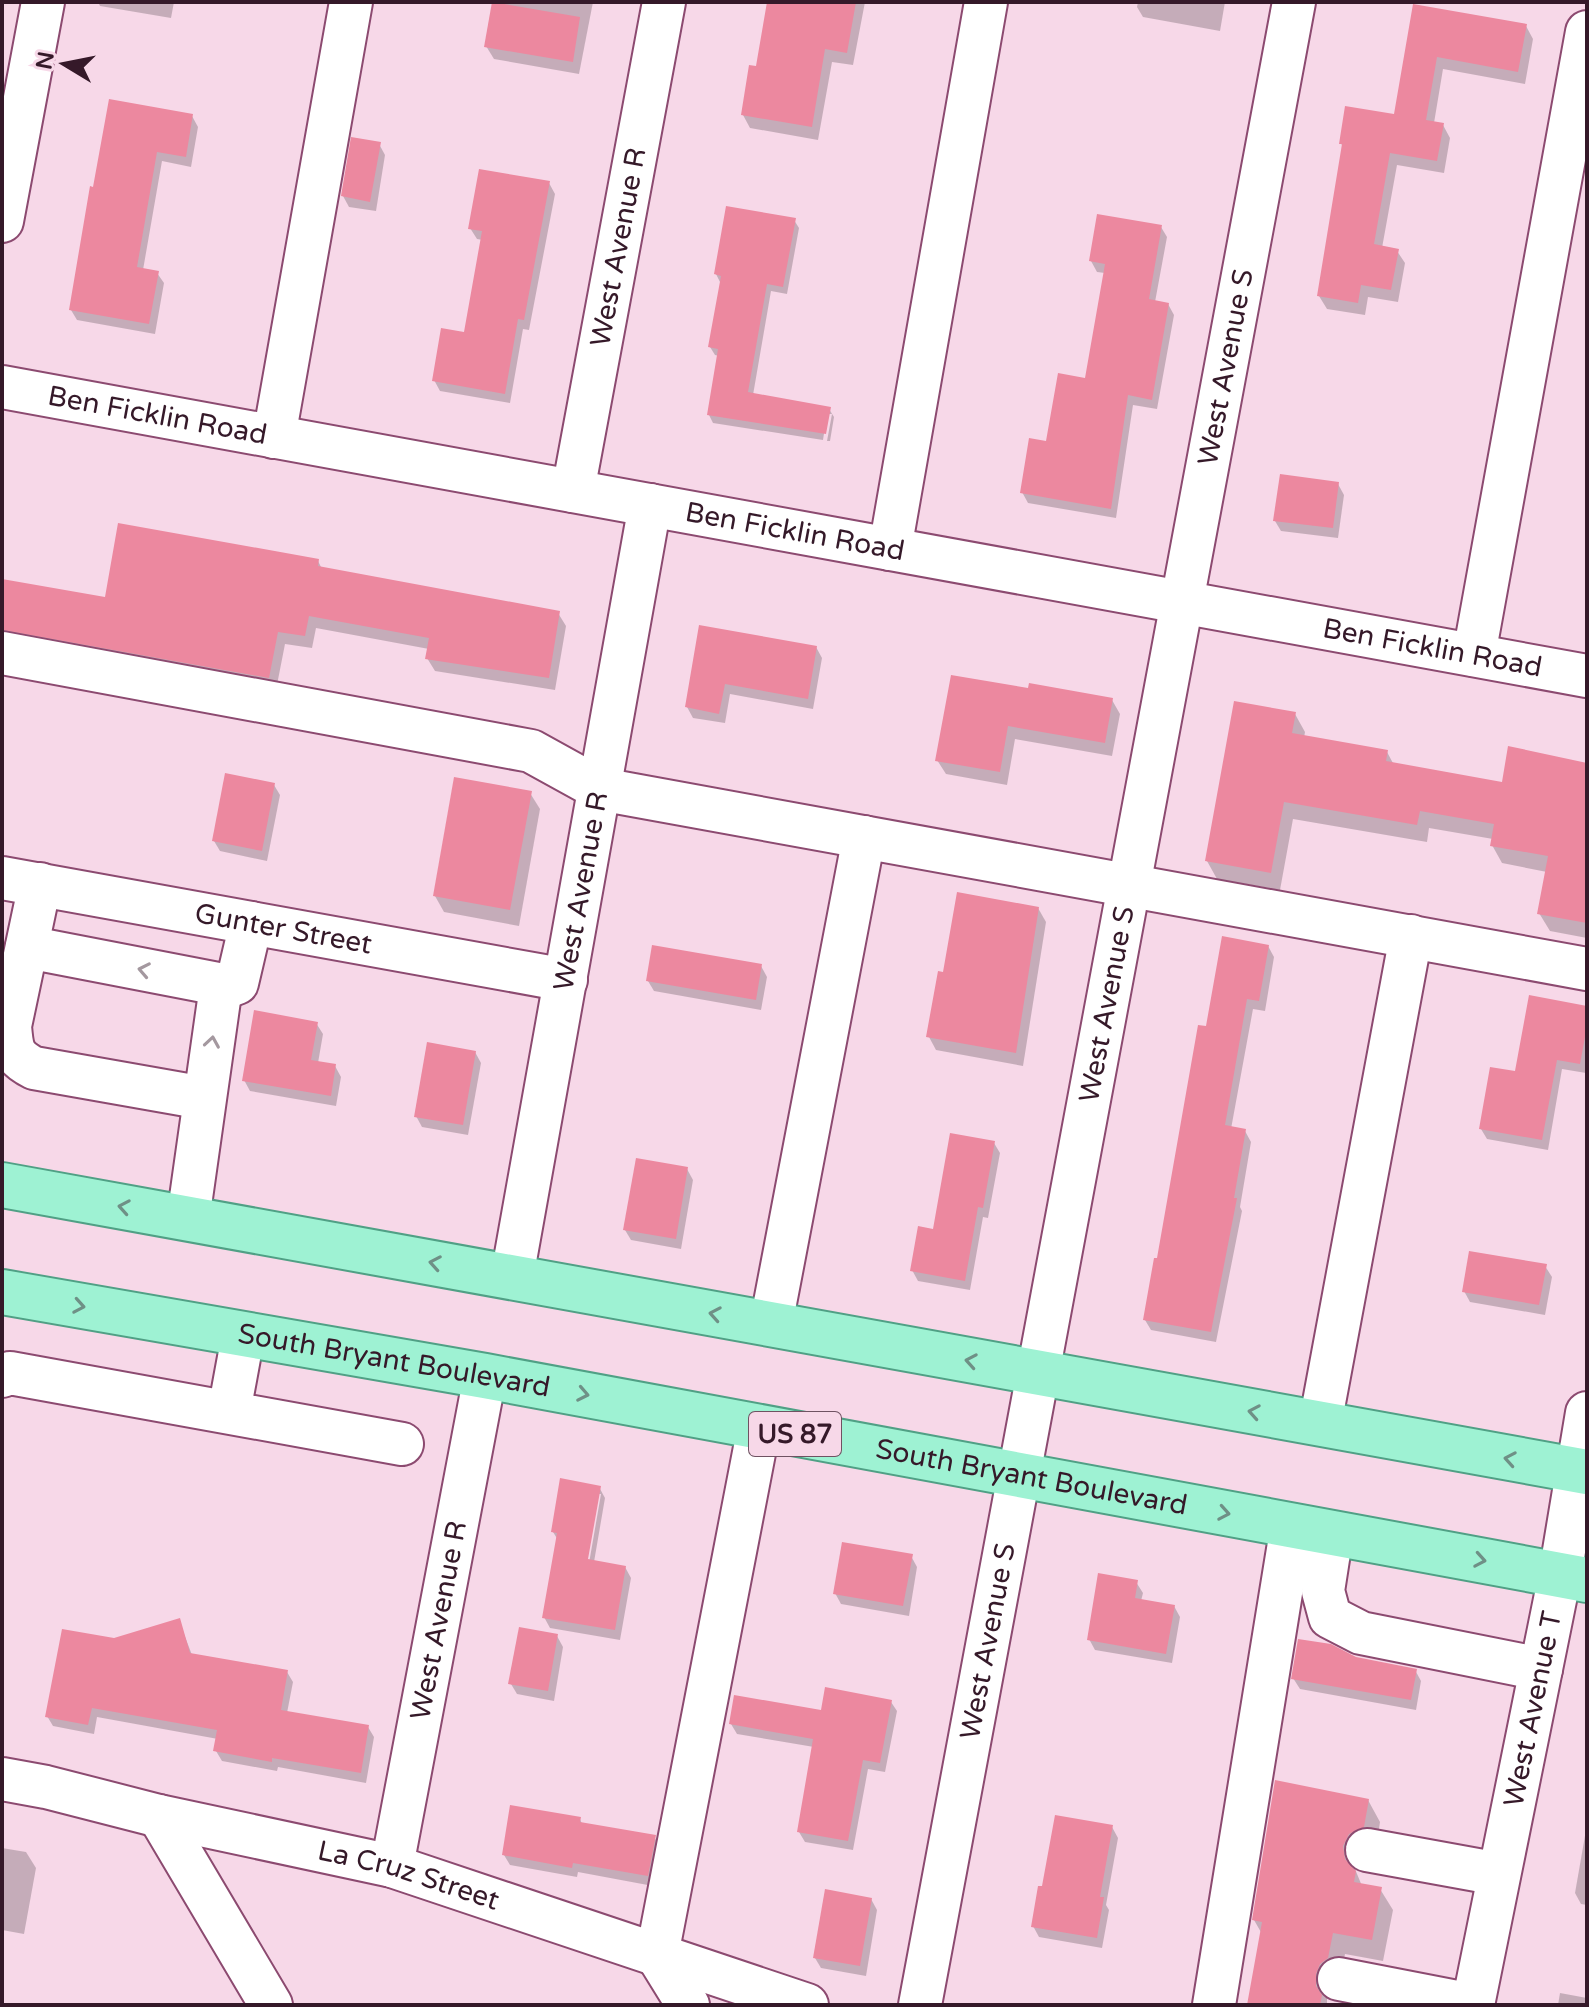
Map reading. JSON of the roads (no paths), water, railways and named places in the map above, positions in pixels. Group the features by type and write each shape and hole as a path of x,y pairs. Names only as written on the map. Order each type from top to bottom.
{"main road":[{"path":"2,1185 1582,1472"},
{"name":"South Bryant Boulevard","path":"2,1292 485,1376 1573,1577"}],"street":[{"path":"2,221 43,2"},
{"path":"274,437 351,2"},
{"name":"West Avenue R","path":"573,491 664,2"},
{"path":"890,549 986,2"},
{"name":"West Avenue S","path":"920,2005 1294,2"},
{"path":"1474,655 1587,32"},
{"name":"Ben Ficklin Road","path":"2,387 1587,676"},
{"name":"West Avenue R","path":"512,1277 650,505"},
{"path":"2,653 531,751 600,789 1587,969"},
{"path":"771,1324 864,837"},
{"path":"21,881 27,947 10,1026 12,1048 20,1061 34,1068 204,1098"},
{"name":"Gunter Street","path":"21,881 566,980"},
{"path":"27,947 221,986 237,983 251,923"},
{"path":"1320,1424 1411,936"},
{"path":"188,1219 221,986"},
{"path":"229,1412 243,1336"},
{"path":"2,1376 10,1373 402,1444"},
{"name":"West Avenue R","path":"392,1866 485,1376"},
{"name":"West Avenue T","path":"1473,2005 1541,1669 1573,1577 1587,1413"},
{"path":"688,2005 657,1955 759,1427"},
{"path":"1312,1529 1330,1617 1361,1633 1541,1669"},
{"path":"1214,2005 1312,1529"},
{"name":"La Cruz Street","path":"2,1779 392,1866 807,2005"},
{"path":"159,1816 271,2005"},
{"path":"1367,1850 1499,1874"},
{"path":"1339,1979 1473,2005"}]}
